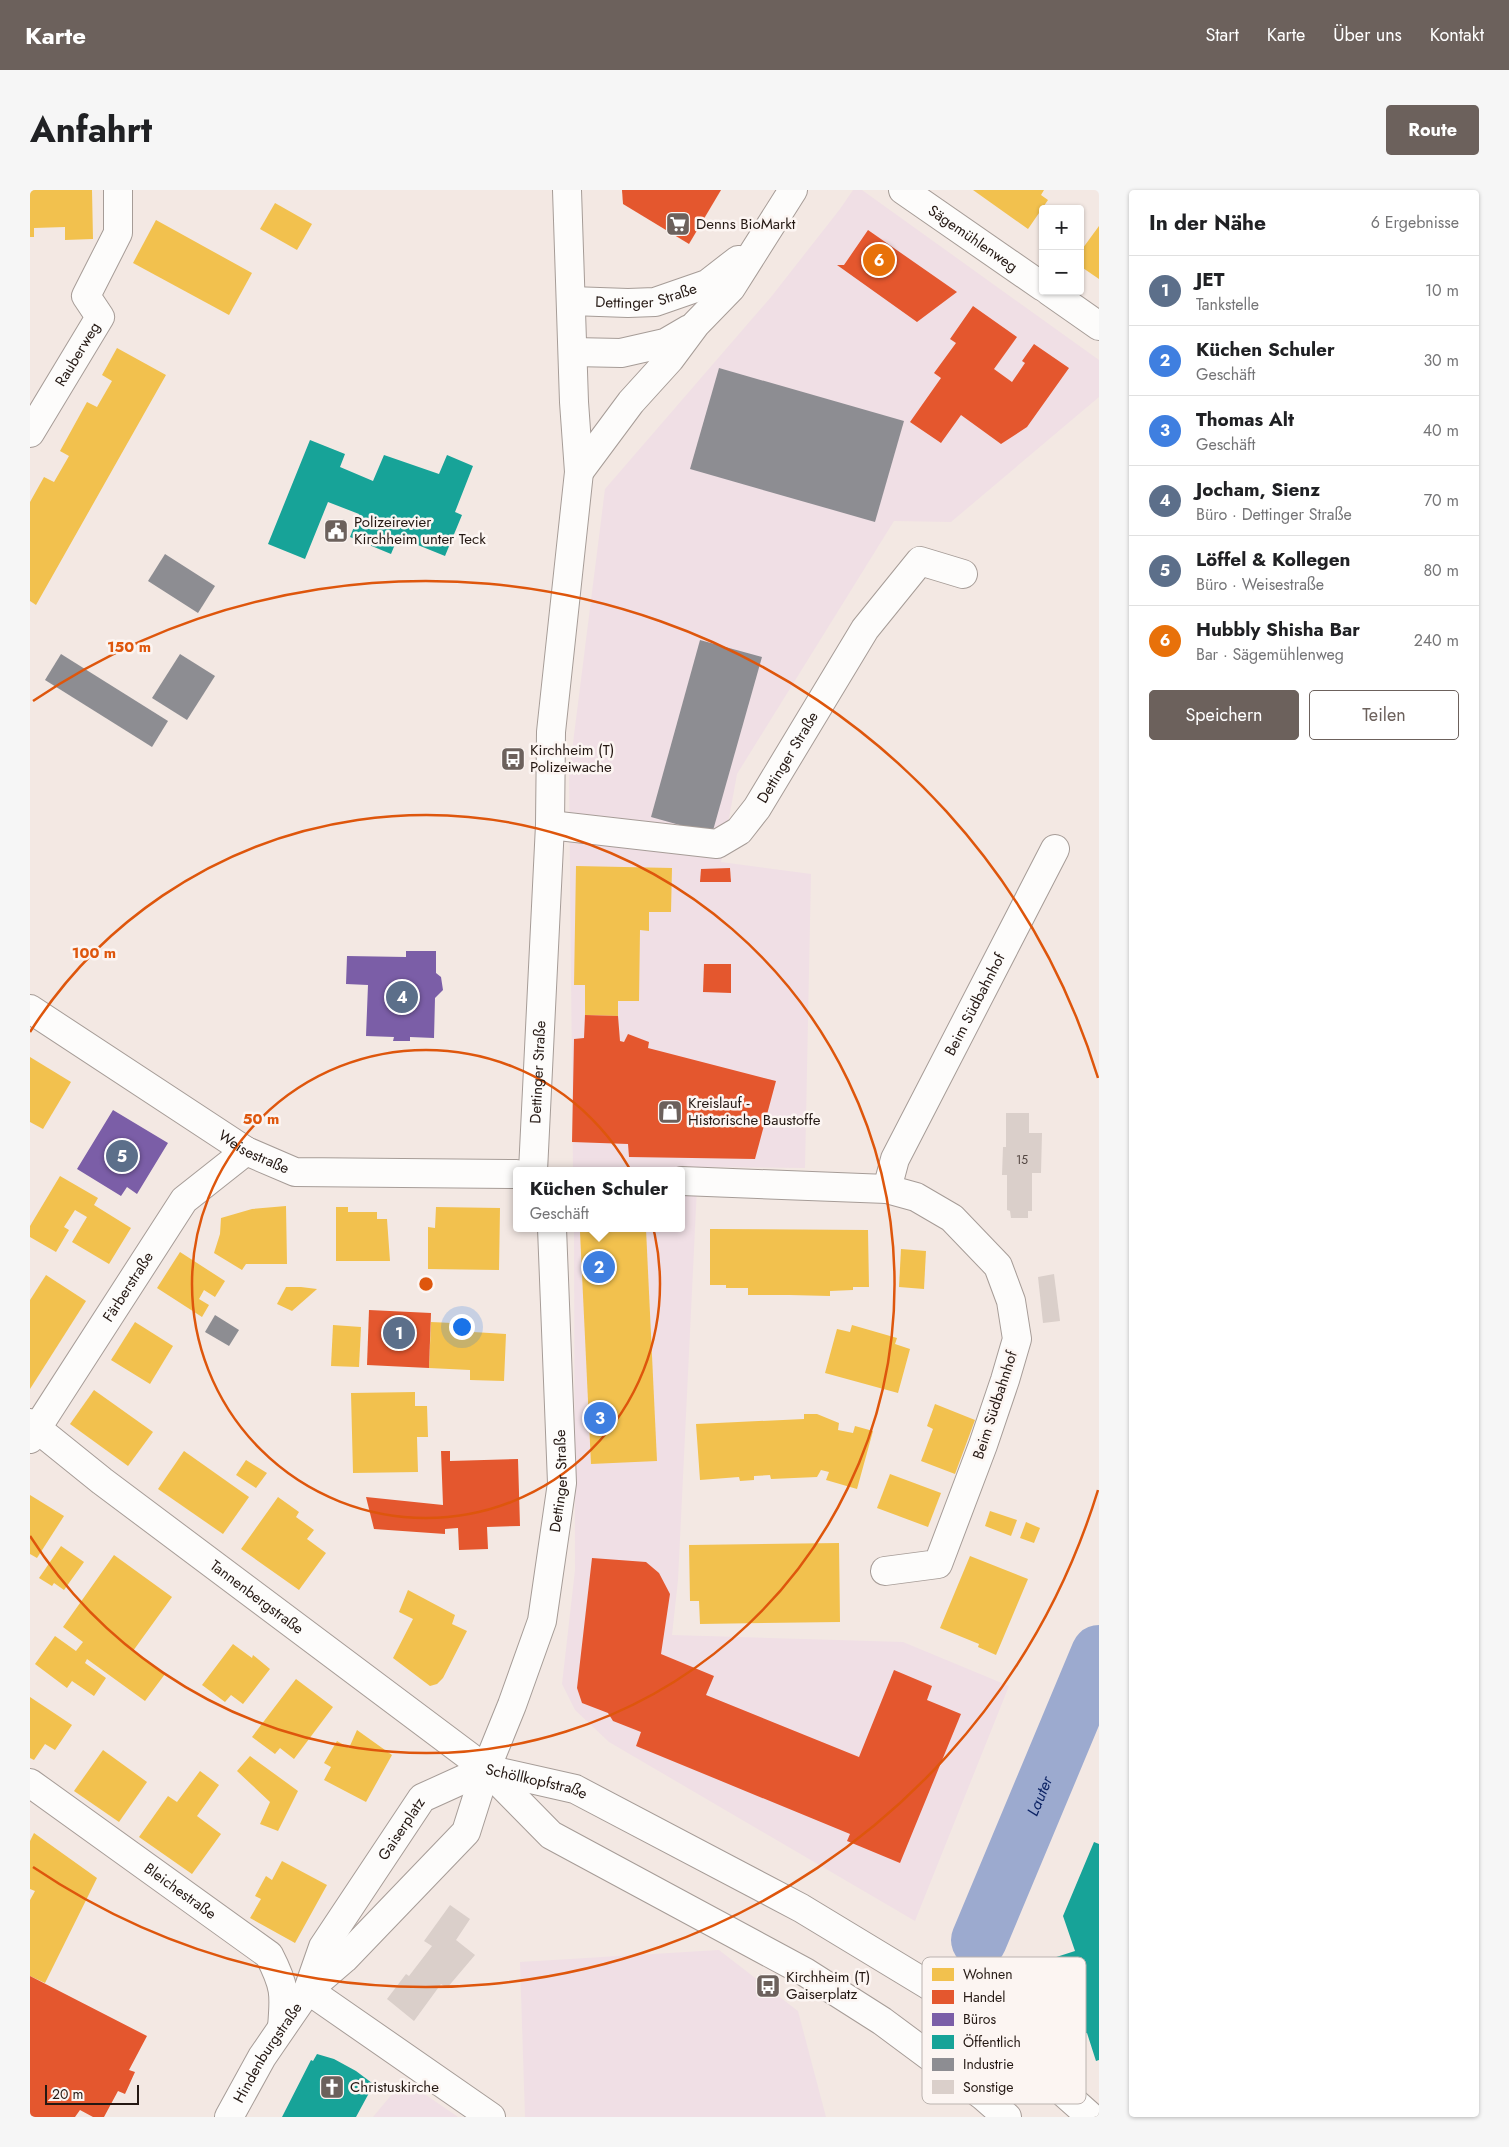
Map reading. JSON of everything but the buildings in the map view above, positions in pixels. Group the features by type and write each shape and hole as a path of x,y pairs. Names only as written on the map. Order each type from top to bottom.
{"street":[{"name":"Rauberweg","path":"30,431 100,317 86,296 118,233 118,190"},
{"path":"567,190 571,301"},
{"name":"Dettinger Straße","path":"578,472 630,402 670,359 696,324 731,288 793,190"},
{"name":"Sägemühlenweg","path":"902,190 1039,284"},
{"name":"Dettinger Straße","path":"533,1167 550,825 551,732 578,472 571,301 628,304 655,302 707,284 758,243"},
{"path":"1055,295 1099,326"},
{"name":"Dettinger Straße","path":"573,352 620,353 665,343 696,324"},
{"name":"Dettinger Straße","path":"550,825 717,844 739,831 757,808 865,629 920,561 963,574"},
{"name":"Beim Südbahnhof","path":"887,1189 895,1159 1055,848"},
{"name":"Weisestraße","path":"30,1009 246,1151 295,1172 513,1174"},
{"name":"Färberstraße","path":"32,1430 184,1200 246,1151"},
{"name":"Beim Südbahnhof","path":"685,1180 887,1189 916,1197 952,1218 998,1266 1011,1301 1017,1339 992,1417 938,1564 885,1571"},
{"name":"Dettinger Straße","path":"537,1232 544,1484 551,1553"},
{"name":"Dettinger Straße","path":"486,1769 512,1705 542,1621 562,1483 552,1232"},
{"name":"Tannenbergstraße","path":"32,1430 486,1769"},
{"path":"486,1769 466,1832 344,1959 308,1990 491,2117"},
{"name":"Gaiserplatz","path":"308,1990 323,1948 422,1798 486,1769"},
{"name":"Schöllkopfstraße","path":"486,1769 551,1835 805,1972 890,2026 922,2050"},
{"name":"Schöllkopfstraße","path":"486,1769 575,1789 801,1908 922,1981"},
{"name":"Bleichestraße","path":"30,1782 269,1955 278,1973 285,1997 282,2027"},
{"name":"Hindenburgstraße","path":"229,2117 262,2057 308,1990"},
{"name":"Schöllkopfstraße","path":"992,2104 1007,2117"},
{"name":"Schöllkopfstraße","path":"1076,2104 1091,2117"}],"shaded area":[{"path":"853,190 862,190 1099,360 1099,397 951,522 894,521 737,774 721,862 811,874 805,1168 698,1167 678,1580 672,1635 903,1642 1009,1686 915,1921 609,1742 575,1710 562,1684 575,1570 574,1232 685,1232 685,1167 573,1167 569,775 605,489 771,297"},
{"path":"719,1950 798,2011 826,2117 525,2117 520,1962"},
{"path":"404,2080 458,2117 373,2117"}],"waterway":[{"name":"Lauter","path":"979,1940 1099,1653"}],"place":[{"name":"Denns BioMarkt","path":"678,224"},
{"name":"Hubbly Shisha Bar","path":"879,260"},
{"name":"Polizeirevier Kirchheim unter Teck","path":"336,531"},
{"name":"Kirchheim (T) Polizeiwache","path":"513,759"},
{"name":"Jocham, Sienz","path":"402,997"},
{"name":"Kreislauf - Historische Baustoffe","path":"670,1112"},
{"name":"Löffel & Kollegen","path":"122,1156"},
{"name":"Küchen Schuler","path":"599,1267"},
{"name":"JET","path":"399,1333"},
{"name":"Thomas Alt","path":"600,1418"},
{"name":"Kirchheim (T) Gaiserplatz","path":"768,1986"},
{"name":"Christuskirche","path":"332,2087"}]}
